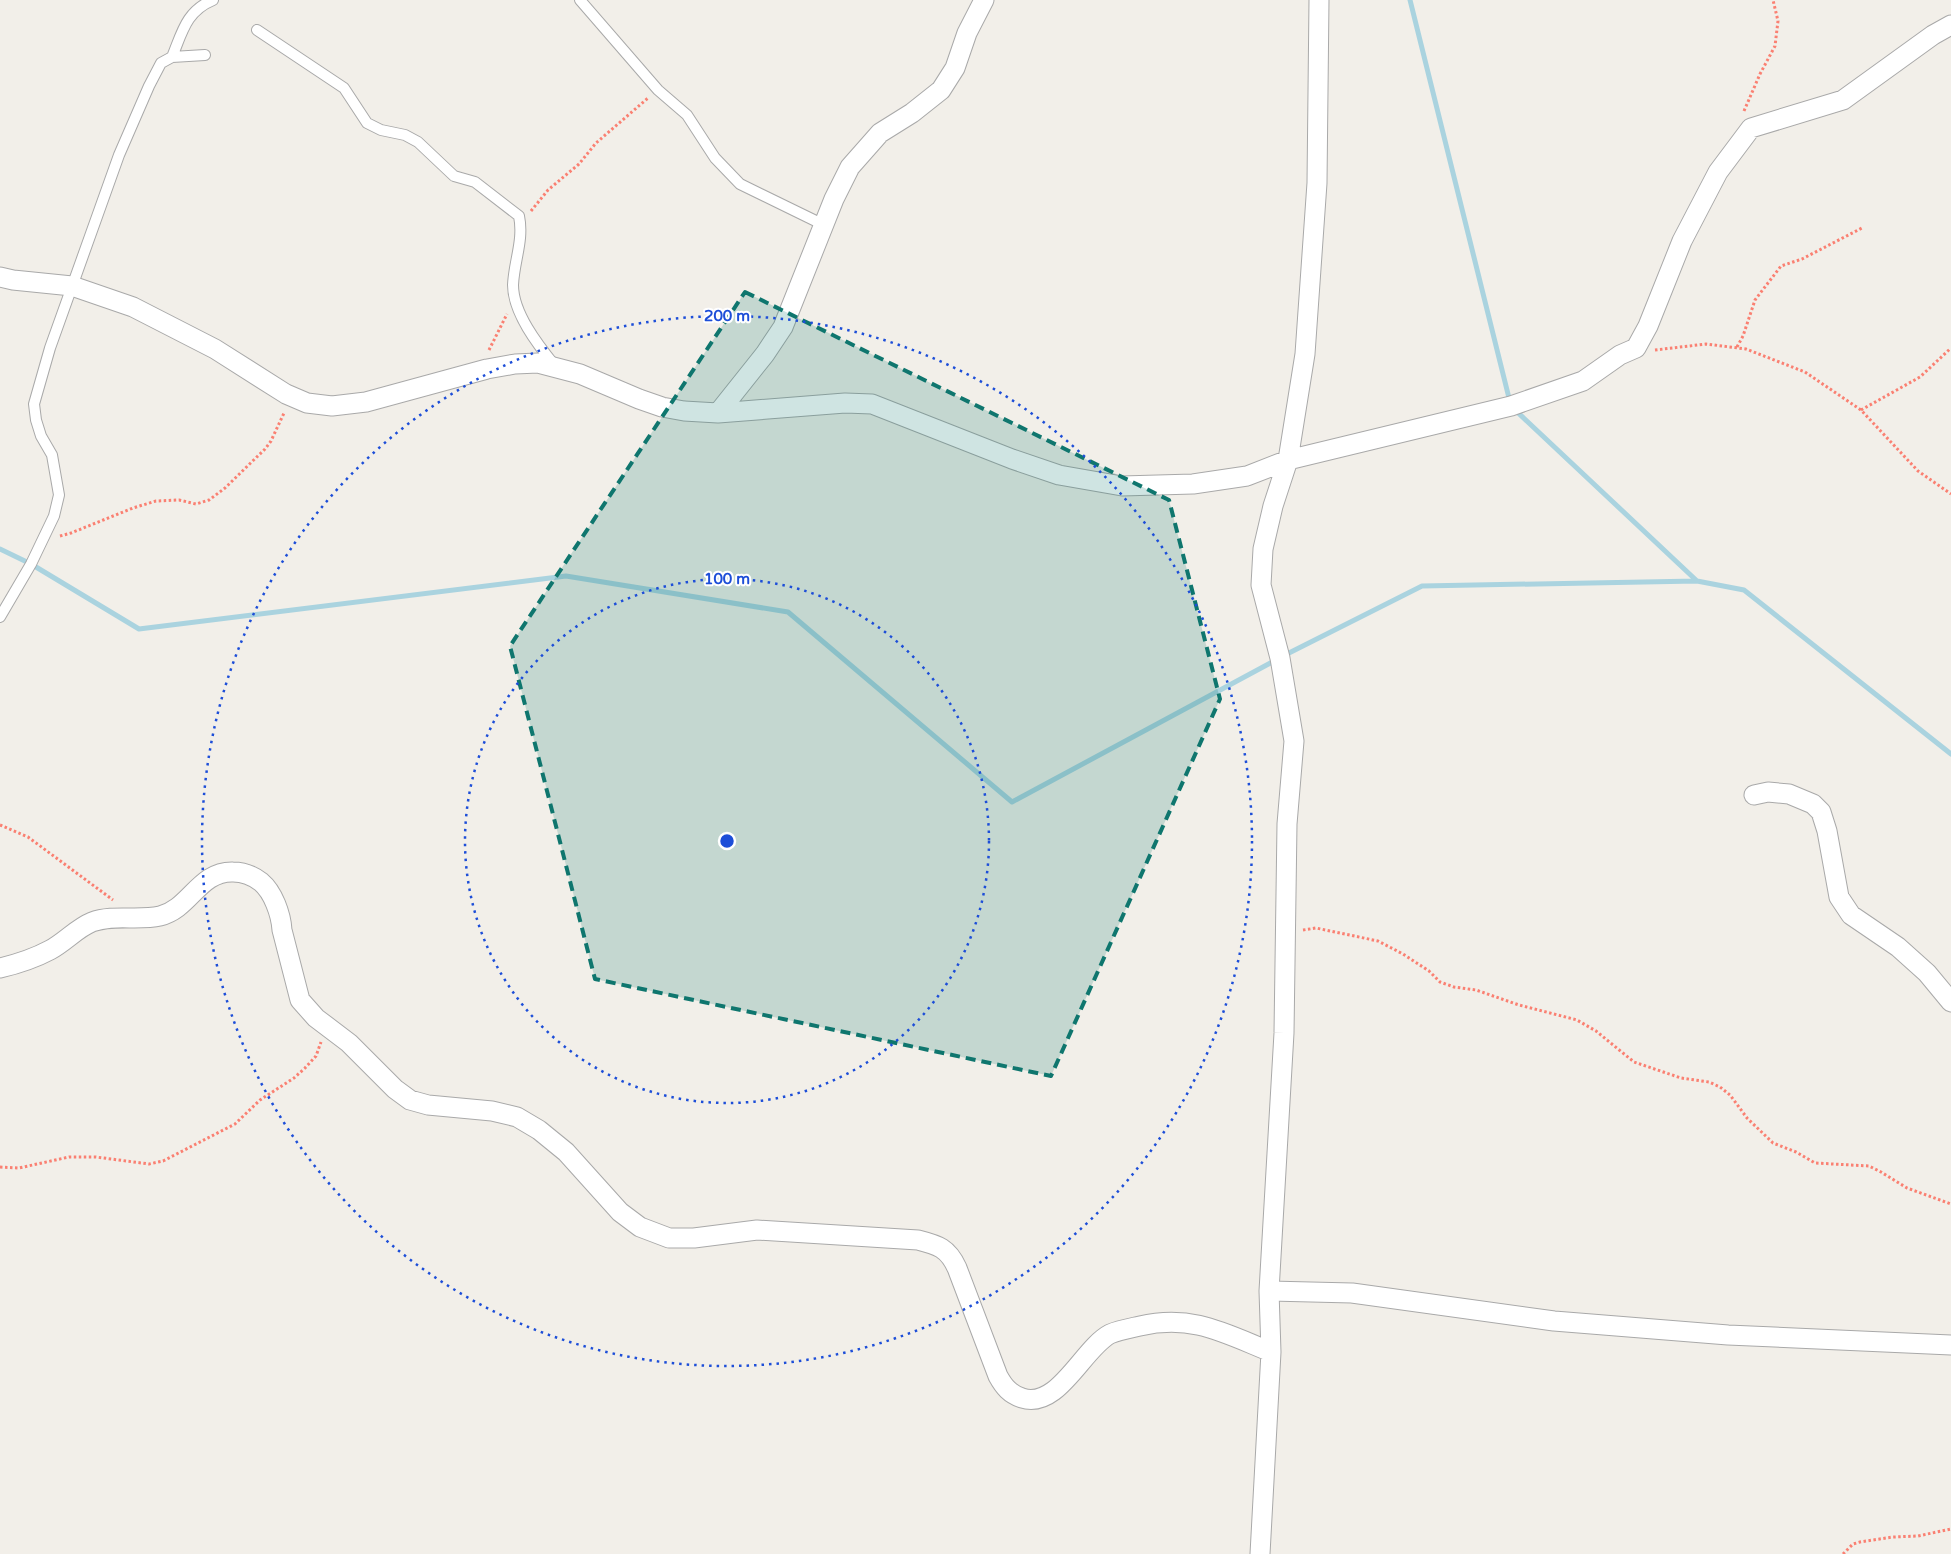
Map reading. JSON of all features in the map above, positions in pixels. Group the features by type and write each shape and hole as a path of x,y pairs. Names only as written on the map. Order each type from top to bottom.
{"street":[{"path":"718,413 765,354 783,327 824,225 850,167 880,133 912,113 941,90 955,68 967,33 984,0"},
{"path":"1260,1554 1271,1352 1269,1291 1284,1033 1286,824 1294,741 1280,658 1261,585 1263,549 1273,506 1288,460 1305,354 1317,183 1318,0"},
{"path":"0,277 72,286 133,307 214,349 286,394 307,403 332,406 366,402 483,370 515,364 538,363 580,374 662,407 692,412 718,413 836,403 872,404 1012,459 1060,475 1122,486 1193,484 1247,476 1288,460 1511,406 1584,381 1620,355 1636,348 1648,326 1682,240 1718,172 1751,128 1843,100 1933,35 1951,25"},
{"path":"1754,796 1768,792 1789,794 1813,804 1821,812 1827,831 1839,897 1851,915 1898,948 1927,973 1951,1002"},
{"path":"0,968 51,950 90,922 104,919 161,916 181,906 197,887 209,877 224,872 239,872 253,876 263,884 282,918 282,930 300,1000 316,1018 349,1043 395,1089 410,1100 428,1105 492,1111 517,1117 539,1130 571,1158 620,1212 640,1227 669,1238 694,1238 757,1230 918,1240 938,1245 951,1256 998,1376 1013,1395 1028,1400 1042,1398 1054,1391 1099,1343 1110,1334 1140,1326 1184,1321 1202,1325 1271,1352"},
{"path":"1269,1291 1352,1293 1554,1321 1689,1332 1951,1345"}],"lane":[{"path":"172,57 189,17 198,8 213,0"},
{"path":"580,0 658,90 687,115 716,158 740,184 824,225"},
{"path":"257,30 344,88 367,122 381,130 405,135 418,142 454,176 475,182 519,216 521,232 513,285 515,299 524,320 540,348 556,367"},
{"path":"0,617 31,564 54,516 59,495 52,455 41,436 34,404 50,348 119,156 161,63 172,57 205,55"}],"path":[{"path":"1741,119 1760,74 1775,46 1778,21 1773,0"},
{"path":"521,232 529,213 548,190 579,164 596,143 658,90"},
{"path":"1737,348 1755,300 1780,266 1802,259 1862,228"},
{"path":"483,370 491,343 515,299"},
{"path":"1650,351 1706,344 1746,349 1806,372 1861,410 1918,471 1951,494"},
{"path":"1861,410 1920,377 1951,348"},
{"path":"42,540 71,533 133,508 156,502 179,500 196,504 209,500 225,488 265,449 294,397"},
{"path":"0,824 28,837 136,917"},
{"path":"1285,936 1294,932 1316,928 1378,942 1403,954 1428,971 1440,982 1454,987 1476,990 1519,1005 1577,1020 1596,1030 1634,1062 1681,1078 1709,1082 1720,1087 1730,1095 1747,1118 1773,1143 1796,1152 1816,1163 1869,1166 1907,1188 1951,1204"},
{"path":"0,1167 19,1168 69,1158 96,1157 149,1164 163,1161 235,1124 272,1091 294,1078 316,1056 328,1026"},
{"path":"1843,1554 1853,1544 1860,1542 1926,1535 1951,1529"}],"highlighted area":[{"path":"745,292 1169,500 1220,699 1051,1076 595,979 510,646"}],"waterway":[{"path":"1410,0 1510,402"},
{"path":"1514,409 1697,581"},
{"path":"0,549 31,564 139,629 566,576 788,612 1012,802 1276,660"},
{"path":"1283,656 1422,586 1697,581 1744,590 1951,754"}]}
